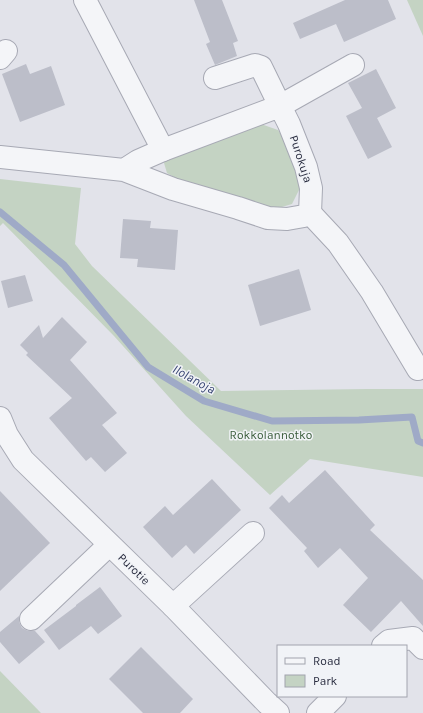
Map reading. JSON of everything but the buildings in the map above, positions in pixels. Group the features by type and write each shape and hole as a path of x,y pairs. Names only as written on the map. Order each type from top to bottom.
{"street":[{"path":"86,0 163,150"},
{"name":"Purokuja","path":"215,78 255,65 261,67 289,124 306,167 310,188 310,213"},
{"path":"124,170 138,161 163,150 280,106 353,65"},
{"path":"0,157 124,170 173,189 268,218 288,219 304,216 310,213 338,243 372,292 418,368"},
{"name":"Purotie","path":"0,418 7,435 23,460 173,606 268,710"},
{"path":"173,606 253,533"},
{"path":"31,619 110,545"},
{"path":"384,645 389,640 413,638 423,648"},
{"path":"318,713 334,697"}],"green space":[{"path":"407,0 423,0 423,36"},
{"path":"258,123 278,130 291,150 300,188 292,204 275,209 186,184 167,173 164,163 167,157"},
{"name":"Rokkolannotko","path":"0,179 81,188 75,244 92,266 221,391 423,389 423,477 310,459 270,495 186,416 114,336 3,223 0,226"},
{"path":"0,671 41,713 0,713"}],"waterway":[{"name":"Ilolanoja","path":"0,212 64,265 148,367 204,401 272,421 359,420 412,417 418,441 423,443"}]}
